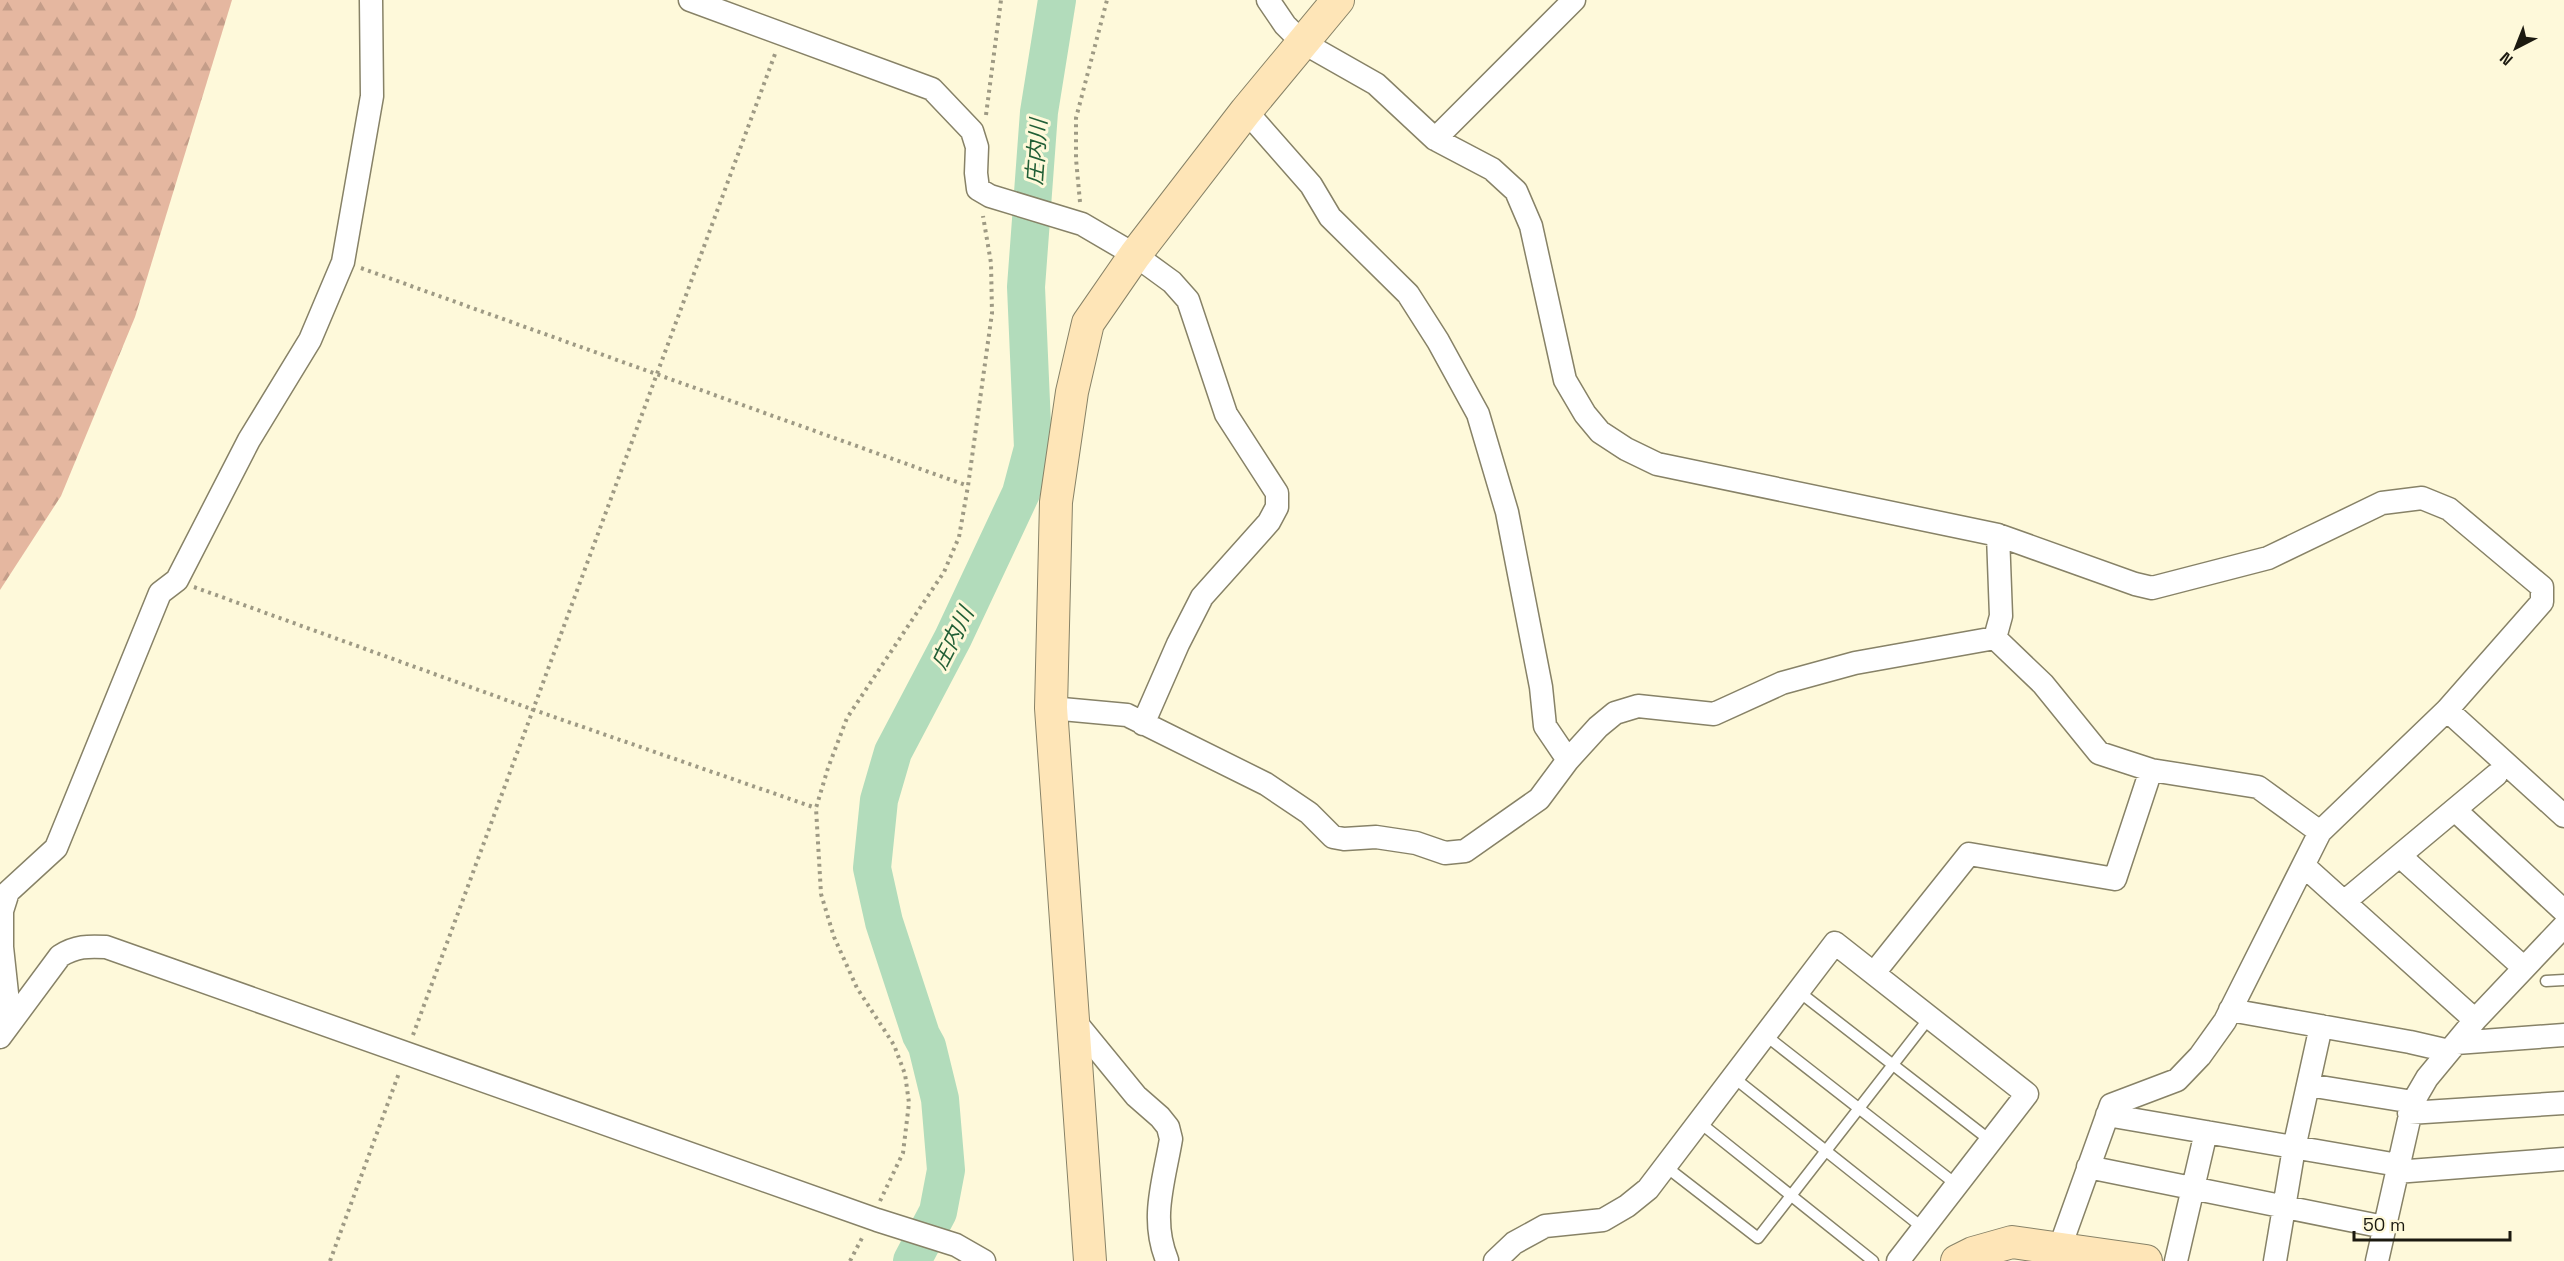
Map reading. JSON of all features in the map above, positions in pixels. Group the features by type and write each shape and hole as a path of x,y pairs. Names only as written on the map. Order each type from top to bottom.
{"street":[{"path":"5,1029 2,911 8,892 56,848 160,593 177,580 249,440 310,340 343,262 372,96 371,0"},
{"path":"690,0 932,89 972,131 977,147 976,173 984,192 1082,225 1135,255 1172,282 1188,300 1226,414 1277,493 1277,507 1269,522 1202,597 1143,724"},
{"path":"1268,0 1285,25 1302,42 1377,84 1435,139 1492,169 1516,191 1531,226 1565,380 1585,414 1600,432 1626,449 1657,464 1998,535 2135,585 2152,588 2268,558 2382,503 2422,498 2449,509 2481,533 2542,587 2542,602 2447,710 2320,832 2230,1010 2200,1056 2176,1080 2111,1105 2060,1247"},
{"path":"1090,1261 1051,708 1056,502 1072,392 1088,323 1135,255 1246,111 1338,0"},
{"path":"1435,139 1574,0"},
{"path":"1246,111 1311,185 1330,217 1408,294 1438,341 1478,414 1507,512 1541,687 1545,726 1568,760"},
{"path":"1995,638 2001,616 1998,535"},
{"path":"1051,708 1126,716 1266,784 1309,813 1333,837 1344,839 1376,837 1416,843 1445,853 1465,851 1539,799 1568,760 1598,727 1615,713 1638,706 1714,714 1782,683 1803,677 1855,663 1995,638"},
{"path":"1995,638 2043,684 2099,753 2151,770 2258,787 2320,832"},
{"path":"2447,710 2564,816"},
{"path":"1874,973 1969,854 2115,879 2151,770"},
{"path":"2344,902 2496,775"},
{"path":"2455,810 2564,911"},
{"path":"2400,856 2524,969"},
{"path":"2304,866 2475,1020"},
{"path":"2377,1261 2411,1108 2427,1078 2475,1020 2564,926"},
{"path":"1495,1261 1514,1243 1545,1226 1603,1220 1627,1206 1648,1189 1835,943 2027,1094 1898,1261"},
{"path":"5,1029 60,956 84,946 106,948 875,1219 956,1245 984,1261"},
{"path":"2230,1010 2452,1047 2564,1035"},
{"path":"1073,1019 1136,1095 1168,1127 1171,1138 1158,1215 1159,1240 1169,1261"},
{"path":"2275,1261 2286,1207 2294,1148 2321,1026"},
{"path":"2308,1085 2411,1108 2564,1103"},
{"path":"2107,1115 2397,1169 2564,1159"},
{"path":"2176,1261 2206,1132"},
{"path":"2088,1167 2384,1227"},
{"path":"1957,1261 1973,1253 2002,1245 2022,1252 2060,1247 2146,1261"}],"lane":[{"path":"2546,981 2564,980"},
{"path":"1798,991 1991,1141"},
{"path":"1665,1166 1758,1238 1930,1017"},
{"path":"1765,1035 1957,1185"},
{"path":"1733,1077 1923,1228"},
{"path":"1699,1122 1790,1197 1873,1261"}],"path":[{"path":"977,147 989,106 1001,0"},
{"path":"1082,225 1076,159 1076,118 1107,0"},
{"path":"330,1261 783,34"},
{"path":"875,1219 903,1153 909,1103 905,1074 894,1045 857,988 834,937 821,894 816,808 847,718 944,572 959,537 992,313 991,263 984,192"},
{"path":"343,262 968,486"},
{"path":"177,580 534,710 816,808"}],"green space":[{"path":"0,0 232,0 135,317 61,496 0,590"}],"waterway":[{"name":"庄内川","path":"912,1261 938,1212 946,1170 940,1099 927,1046 921,1035 884,922 872,868 879,800 893,752 953,638 1021,493 1033,448 1026,287 1039,112 1057,0"}]}
